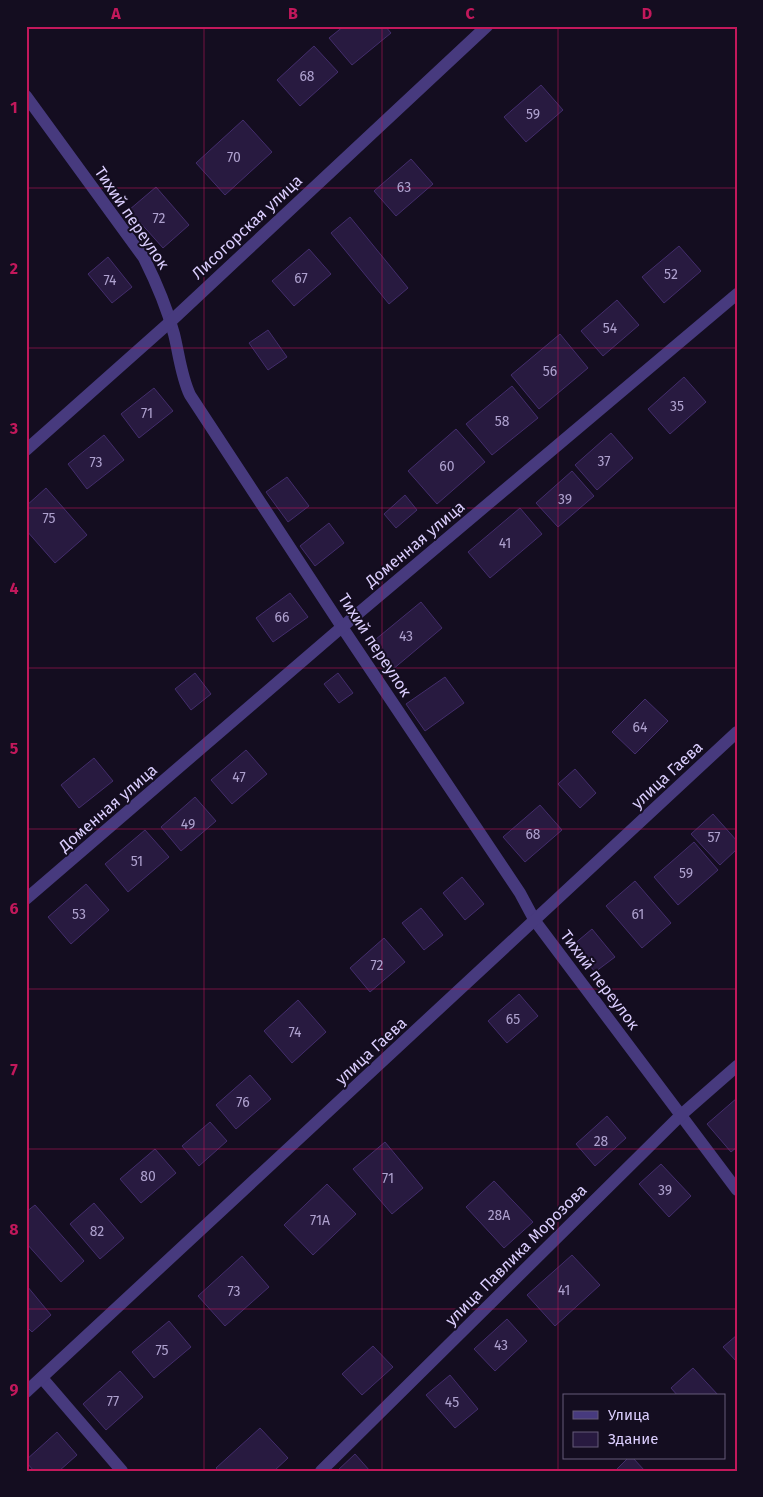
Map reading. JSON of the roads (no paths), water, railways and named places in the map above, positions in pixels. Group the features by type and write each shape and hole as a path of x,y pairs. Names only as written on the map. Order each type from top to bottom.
{"street":[{"name":"Лисогорская улица","path":"26,450 170,322 487,26"},
{"name":"Тихий переулок","path":"26,96 144,258 158,286 173,331 190,395 342,627 520,892 535,920 737,1190"},
{"name":"Доменная улица","path":"26,900 342,627 737,294"},
{"name":"улица Гаева","path":"26,1392 737,732"},
{"name":"улица Павлика Морозова","path":"321,1471 681,1115 737,1066"},
{"path":"42,1378 122,1471"}]}
